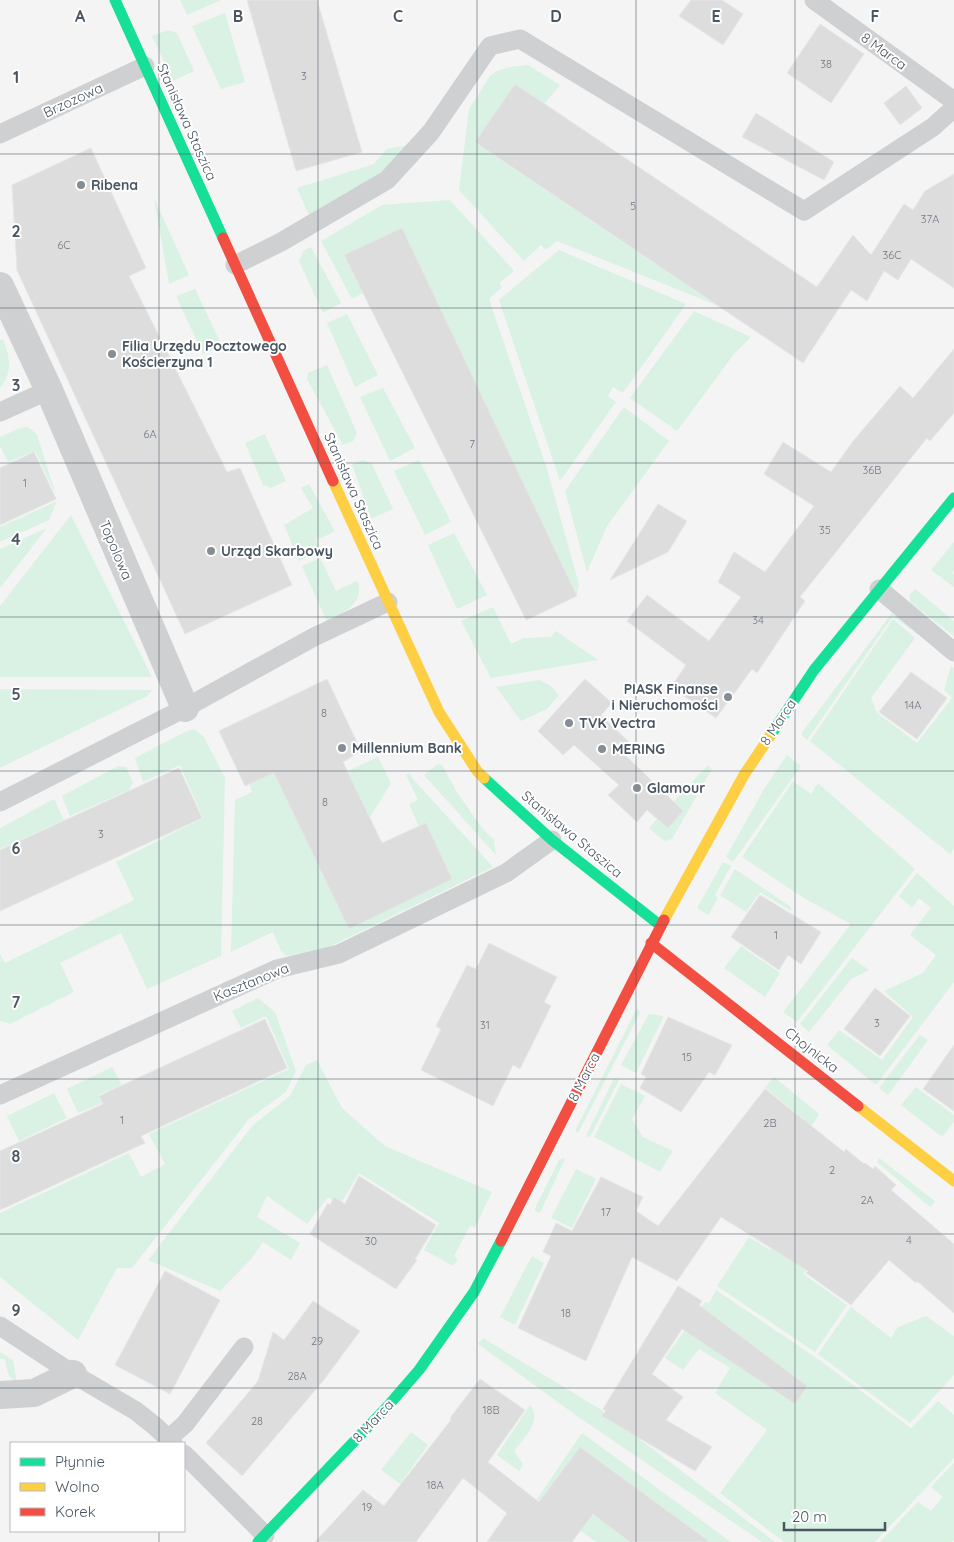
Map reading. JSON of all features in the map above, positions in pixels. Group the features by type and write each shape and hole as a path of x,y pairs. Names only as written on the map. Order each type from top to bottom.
{"street":[{"name":"Stanisława Staszica","path":"114,0 439,712 477,771 552,840 660,926"},
{"name":"Topolowa","path":"0,286 49,390 185,708"},
{"name":"8 Marca","path":"261,1538 393,1400 419,1370 474,1292 501,1242 651,942 744,775 814,670 954,498"},
{"name":"Chojnicka","path":"651,942 954,1181"},
{"path":"0,1395 34,1393 73,1374"}],"lane":[{"name":"8 Marca","path":"814,0 954,101"},
{"path":"235,265 281,242 387,180 431,132 490,46 520,39 804,211 933,127 954,108"},
{"name":"Brzozowa","path":"0,134 145,66"},
{"path":"0,412 49,390"},
{"path":"880,589 954,652"},
{"path":"0,802 185,708 314,637 388,602"},
{"name":"Kasztanowa","path":"0,1095 277,968 339,954 506,873 552,840"},
{"path":"0,1326 73,1374 136,1410 170,1441 244,1347"},
{"path":"185,1455 261,1538"}],"green space":[{"path":"180,0 221,0 187,15"},
{"path":"225,13 245,82 221,89 192,26"},
{"path":"168,30 177,33 194,71 173,81 152,36"},
{"path":"528,65 560,85 544,104 515,84 475,142 716,305 557,241 546,250 541,245 524,261 459,190 469,109 490,76 497,71 510,67"},
{"path":"408,145 393,162 377,175 309,215 297,188 374,164 387,149"},
{"path":"154,198 189,275 169,284"},
{"path":"450,200 514,271 499,283 502,287 489,299 547,469 579,585 577,596 402,229 344,255 363,293 352,299 321,241 382,205"},
{"path":"311,247 341,303 323,313 299,261 303,251"},
{"path":"559,250 686,304 623,393 613,387 608,396 616,402 560,481 499,300"},
{"path":"195,289 222,346 203,354 176,296"},
{"path":"694,311 751,337 734,354 677,431 630,398"},
{"path":"347,314 378,375 355,387 327,323"},
{"path":"3,339 9,358 9,370 0,388 0,340"},
{"path":"327,365 357,433 353,441 343,445 307,379 308,373"},
{"path":"383,388 415,448 390,461 360,397"},
{"path":"624,407 669,441 607,526 587,572 565,491"},
{"path":"27,427 37,435 56,495 35,451 8,462 0,446 0,437"},
{"path":"265,434 286,481 271,488 263,485 245,443"},
{"path":"363,460 372,464 393,509 371,519 352,464"},
{"path":"419,460 451,522 425,535 394,471"},
{"path":"309,484 334,530 332,533 316,540 320,552 299,561 284,525 313,508 301,488"},
{"path":"57,501 49,520 0,542 0,527"},
{"path":"71,515 152,677 0,677 0,606"},
{"path":"47,528 0,588 0,549"},
{"path":"454,533 487,595 457,609 428,545"},
{"path":"954,542 954,570 952,573 954,575 954,587 931,570"},
{"path":"320,558 336,591 356,581 358,582 359,589 358,596 351,607 327,622 302,566"},
{"path":"915,589 954,621 954,636 911,603 909,596"},
{"path":"493,607 511,644 524,638 551,637 556,631 598,660 491,678 461,621"},
{"path":"892,613 920,632 918,635 893,616 807,740 801,734"},
{"path":"893,619 915,638 871,698 877,713 917,743 952,698 944,690 951,666 954,668 954,849 950,854 810,741"},
{"path":"539,680 551,686 559,695 547,709 521,721 496,687"},
{"path":"0,689 152,690 147,696 0,768"},
{"path":"194,729 204,737 225,778 221,956 147,989 121,933 60,963 74,992 10,1024 0,1021 0,954 5,963 134,900 116,862 203,818 180,765 143,782 135,758"},
{"path":"787,755 801,766 733,862 726,857 764,789"},
{"path":"378,757 391,783 370,817 348,771"},
{"path":"438,764 442,765 458,794 482,828 494,840 496,855 424,775"},
{"path":"708,765 712,769 672,839 664,841 649,828"},
{"path":"118,766 126,767 133,783 129,790 70,816 62,796"},
{"path":"274,773 349,929 451,879 419,827 409,804 418,800 406,775 409,773 493,867 327,948 286,956 281,951 273,932 231,952 235,800 252,792 249,784"},
{"path":"793,781 811,794 818,783 915,869 797,1022 783,1012 851,924 804,898 742,857"},
{"path":"54,799 64,820 0,849 0,828"},
{"path":"723,862 731,866 715,895 718,898 708,915 697,908"},
{"path":"735,869 791,907 791,911 760,892 746,912 720,895"},
{"path":"917,873 954,906 954,982 876,1085 827,1045 839,1030 882,1060 913,1017 884,991 923,973 936,955 910,935 931,908 919,898 912,908 899,896"},
{"path":"741,946 780,973 765,997 724,968"},
{"path":"852,958 869,970 851,979 809,1032 800,1024"},
{"path":"258,998 275,1012 296,1071 286,1092 249,1119 132,1268 117,1268 78,1340 0,1277 0,1213 129,1153 141,1177 165,1164 149,1134 289,1069 266,1016 241,1028 232,1011"},
{"path":"637,1008 640,1013 578,1133 575,1131"},
{"path":"649,1014 664,1016 636,1073 621,1065"},
{"path":"920,1035 928,1040 888,1095 879,1088"},
{"path":"317,1060 342,1108 385,1146 492,1192 475,1227 470,1226 454,1256 458,1259 453,1266 424,1250 439,1223 359,1173 340,1205 328,1197 307,1224 267,1196 257,1217 300,1243 291,1260 263,1242 252,1258 220,1291 148,1260 253,1125 290,1096 306,1065"},
{"path":"112,1067 122,1085 98,1095 102,1103 78,1113 67,1089"},
{"path":"774,1077 819,1114 780,1174 774,1159 805,1120 765,1088"},
{"path":"614,1078 619,1080 590,1137 586,1136"},
{"path":"621,1084 645,1096 632,1119 643,1137 673,1151 660,1172 594,1137"},
{"path":"916,1087 954,1115 954,1122 942,1137 901,1105"},
{"path":"54,1093 67,1118 19,1141 7,1116"},
{"path":"879,1158 935,1201 930,1207 877,1162"},
{"path":"565,1159 540,1213 534,1210 559,1160"},
{"path":"576,1169 596,1179 572,1228 551,1218"},
{"path":"791,1213 808,1268 803,1274 847,1305 815,1352 717,1286 749,1237 770,1250"},
{"path":"532,1256 544,1263 515,1325 500,1317"},
{"path":"716,1290 815,1357 911,1428 938,1401 954,1415 954,1458 875,1542 784,1542 720,1493 767,1430 715,1393 730,1368 699,1349 683,1370 665,1358 705,1302 709,1303"},
{"path":"851,1307 891,1338 898,1327 926,1316 954,1336 954,1375 910,1423 818,1354"},
{"path":"483,1338 600,1409 775,1542 762,1542 577,1416 478,1344"},
{"path":"0,1352 13,1360 17,1384 8,1374 5,1359 0,1359"},
{"path":"530,1405 534,1417 531,1429 514,1451 523,1464 519,1471 497,1455"},
{"path":"411,1432 428,1445 403,1480 416,1490 414,1494 381,1470"},
{"path":"582,1433 731,1542 596,1542 537,1499"},
{"path":"954,1463 954,1540 952,1542 880,1542 918,1502 931,1511 943,1497 931,1487"}],"building":[{"path":"247,0 317,0 362,152 296,171"},
{"path":"691,0 722,0 743,14 723,45 679,16"},
{"path":"820,24 864,54 831,103 787,73"},
{"path":"515,84 817,287 853,235 871,255 904,204 913,210 925,191 954,174 954,288 911,259 898,280 884,271 867,301 851,290 803,363 475,142"},
{"path":"906,86 922,108 900,125 884,103"},
{"path":"756,113 834,162 824,180 742,137"},
{"path":"91,148 146,268 129,276 227,472 240,468 292,585 185,634 17,270 12,185"},
{"path":"402,228 577,596 526,620 344,255"},
{"path":"954,349 954,413 930,441 927,438 800,597 805,601 757,673 752,669 716,718 671,687 686,665 627,621 647,595 709,641 741,597 718,582 734,552 765,572 814,506 764,474 783,442 831,472 854,440 900,386 913,398"},
{"path":"34,452 56,499 0,525 0,468"},
{"path":"658,504 687,521 668,552 610,580"},
{"path":"911,672 947,698 917,739 879,712"},
{"path":"327,679 361,751 343,762 382,843 426,823 452,879 349,929 274,773 245,786 219,731"},
{"path":"585,679 612,703 601,715 630,743 622,752 683,811 668,828 647,810 637,822 608,795 619,785 574,745 563,755 538,731"},
{"path":"179,768 202,818 0,911 0,850"},
{"path":"760,895 821,932 801,964 788,955 779,970 731,937"},
{"path":"489,943 557,977 544,1002 551,1006 520,1069 513,1065 493,1106 421,1070 441,1029 436,1026 467,965 476,969"},
{"path":"875,988 910,1016 880,1056 844,1029"},
{"path":"668,1017 732,1045 715,1075 709,1072 681,1112 640,1088 646,1077 641,1074"},
{"path":"265,1019 287,1068 141,1136 145,1143 0,1210 0,1151 103,1104 99,1096"},
{"path":"954,1045 954,1111 923,1089"},
{"path":"765,1089 844,1152 846,1149 873,1169 875,1166 896,1185 891,1190 954,1244 954,1313 889,1260 851,1305 806,1273 808,1271 721,1217 677,1281 632,1257 586,1361 518,1328 551,1256 543,1252 556,1223 572,1231 601,1177 643,1197 636,1211 658,1226"},
{"path":"359,1176 436,1225 415,1259 417,1260 396,1289 310,1234 328,1203 330,1205 334,1197 345,1204"},
{"path":"165,1271 220,1300 170,1394 115,1365"},
{"path":"678,1286 702,1301 699,1305 807,1386 795,1404 682,1329 652,1374 683,1397 666,1420 712,1447 695,1471 602,1416 606,1411 603,1409"},
{"path":"313,1301 360,1331 323,1381 242,1476 206,1443 258,1381 273,1332 284,1340"},
{"path":"480,1379 525,1410 488,1462 539,1502 580,1447 710,1542 630,1542 593,1514 572,1542 487,1542 507,1513 463,1478 416,1542 315,1542 363,1490 384,1506 451,1420 450,1418"}],"traffic: fast":[{"path":"115,0 223,238"},
{"path":"770,736 814,670 954,498"},
{"path":"484,778 552,840 661,926"},
{"path":"258,1542 387,1407 419,1370 474,1292 501,1241"}],"traffic: slow":[{"path":"333,481 439,712 477,771 484,778"},
{"path":"664,920 744,775 770,736"},
{"path":"858,1106 954,1181"}],"traffic: jam":[{"path":"223,238 333,481"},
{"path":"501,1241 664,920"},
{"path":"651,943 858,1106"}],"place":[{"name":"Ribena","path":"81,185"},
{"name":"Filia Urzędu Pocztowego Kościerzyna 1","path":"112,354"},
{"name":"Urząd Skarbowy","path":"211,551"},
{"name":"PIASK Finanse i Nieruchomości","path":"728,697"},
{"name":"TVK Vectra","path":"569,723"},
{"name":"Millennium Bank","path":"342,748"},
{"name":"MERING","path":"602,749"},
{"name":"Glamour","path":"637,788"}]}
